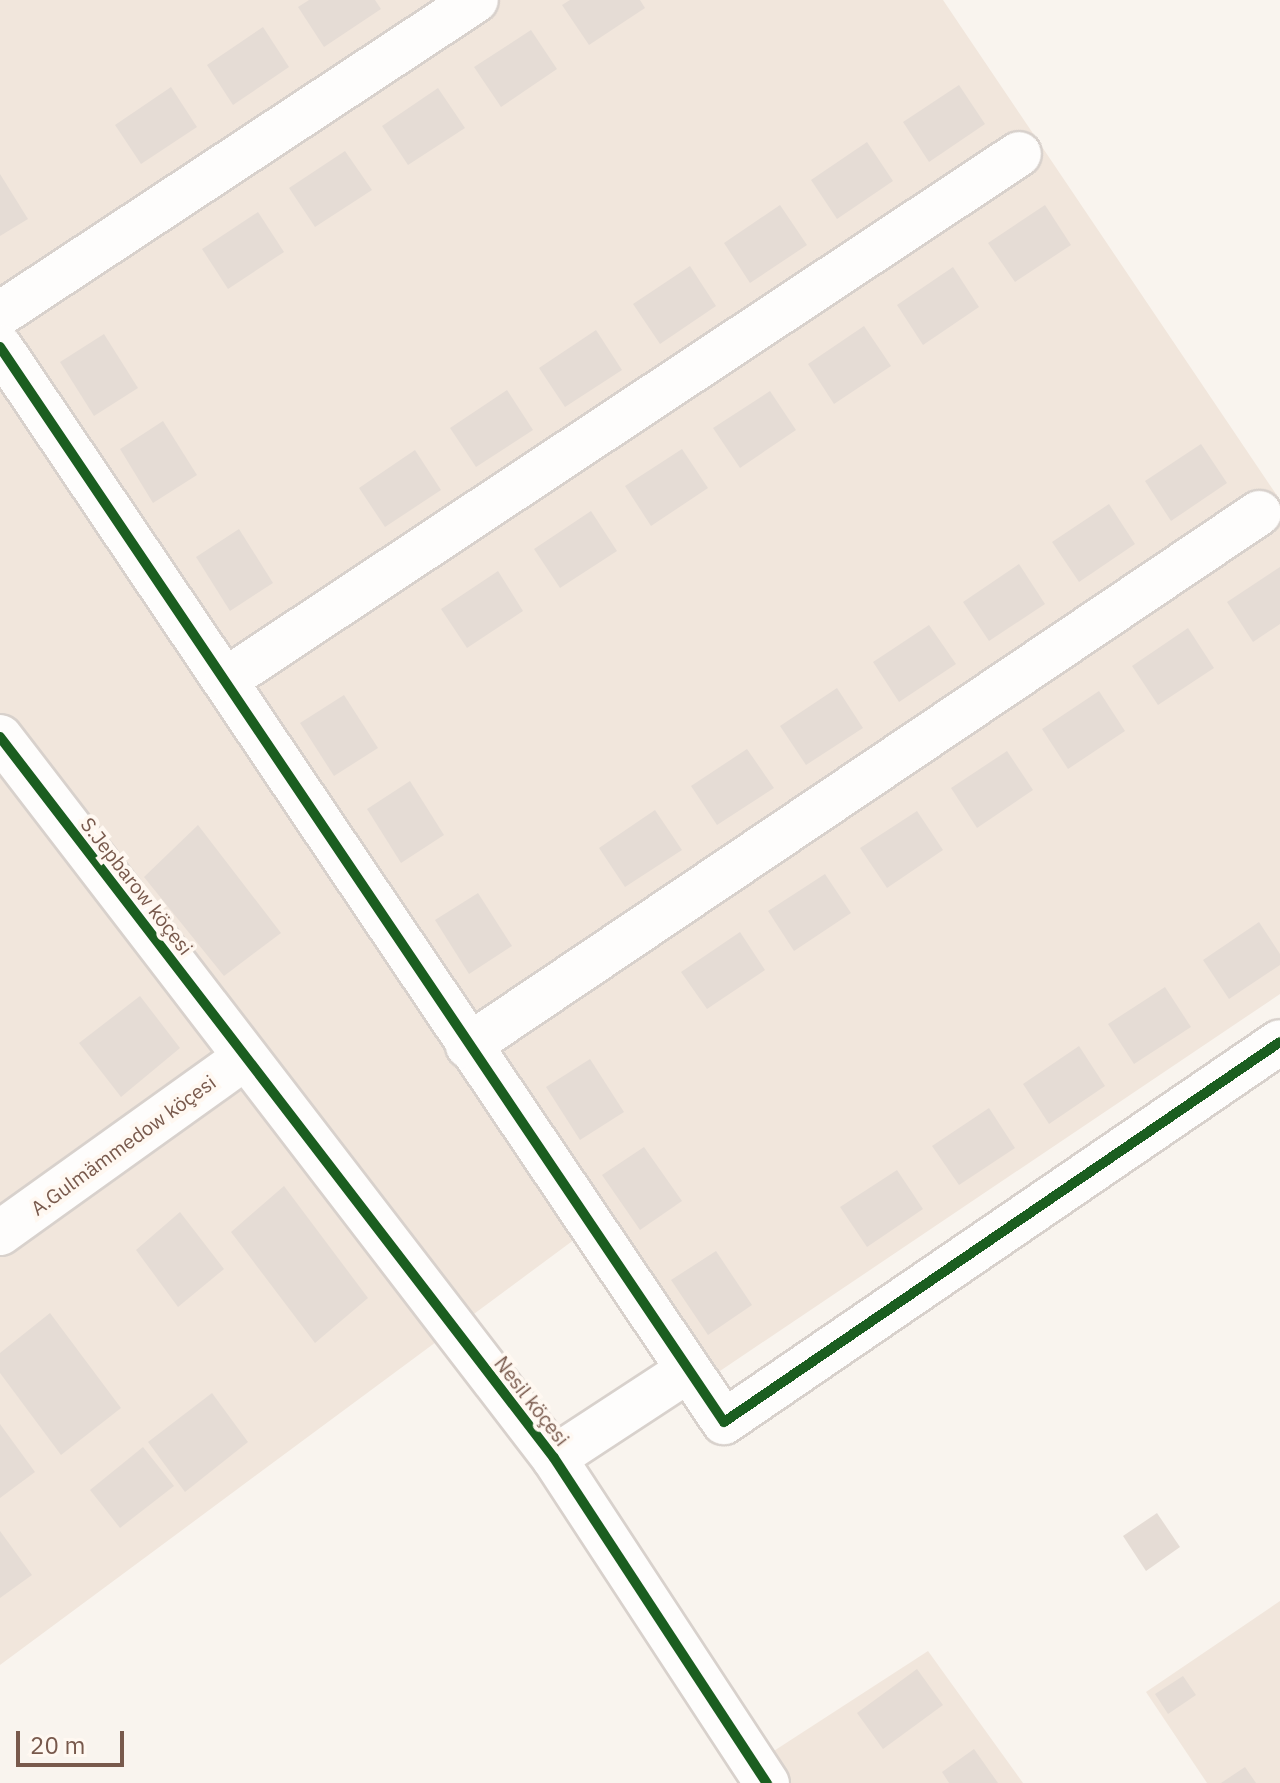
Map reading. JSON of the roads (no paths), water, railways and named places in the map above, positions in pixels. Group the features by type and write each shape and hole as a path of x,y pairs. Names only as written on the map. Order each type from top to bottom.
{"street":[{"path":"0,314 476,0"},
{"path":"227,679 1019,154"},
{"path":"0,347 227,679 468,1046 724,1422 1280,1042"},
{"path":"468,1046 1259,513"},
{"name":"S.Jepbarow köçesi","path":"0,737 246,1057"},
{"name":"A.Gulmämmedow köçesi","path":"0,1233 246,1057"},
{"name":"Nesil köçesi","path":"246,1057 554,1458 767,1783"},
{"path":"554,1458 687,1371"}]}
